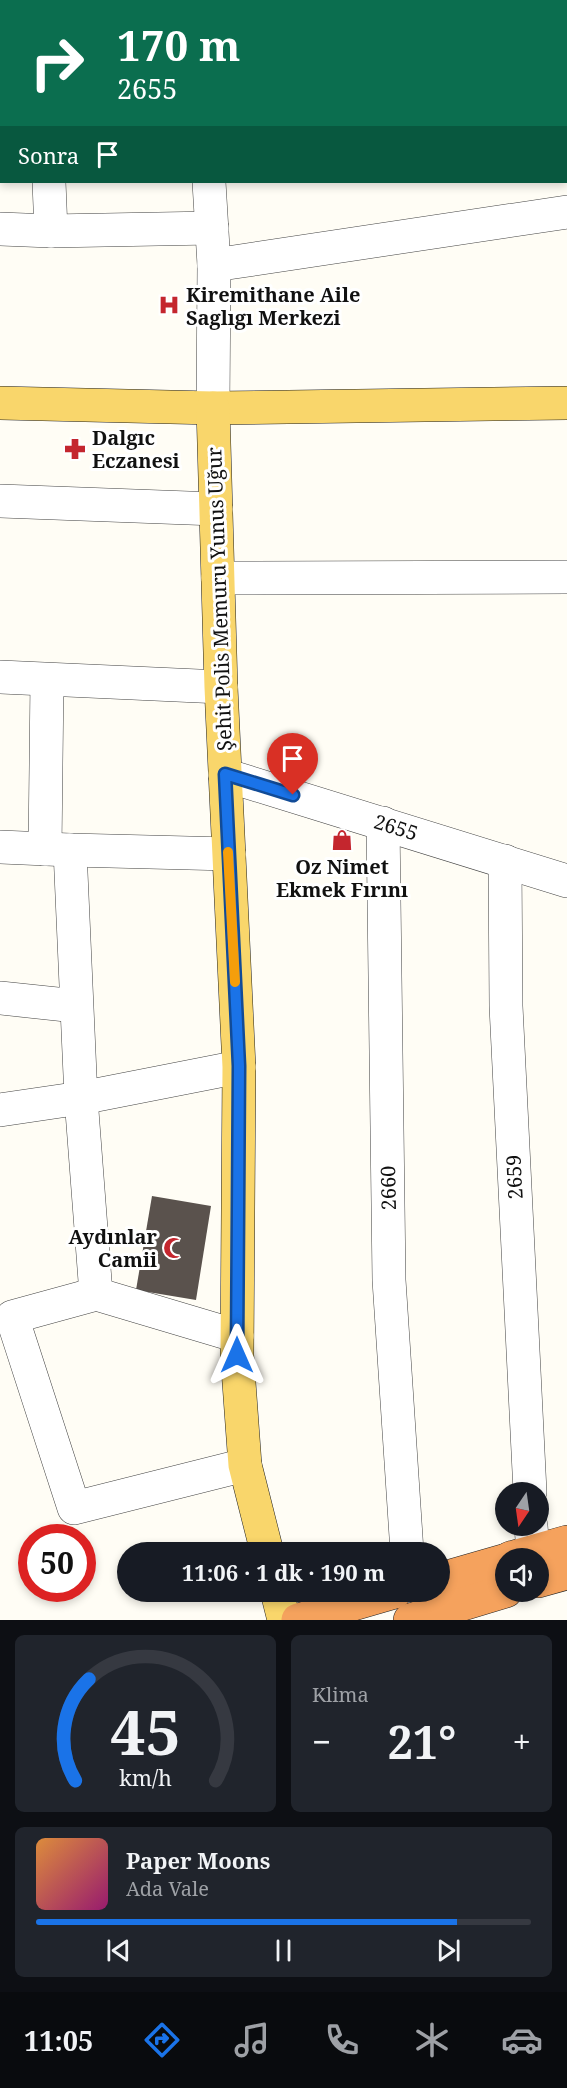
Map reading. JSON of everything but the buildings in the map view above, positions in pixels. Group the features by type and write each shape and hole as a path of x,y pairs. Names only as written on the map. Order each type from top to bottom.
{"highway":[{"path":"547,1548 567,1542"},
{"path":"549,1565 567,1573"},
{"path":"450,1601 495,1573"},
{"path":"450,1602 495,1593"},
{"path":"298,1620 360,1602"},
{"path":"410,1620 448,1602"}],"main road":[{"path":"0,403 213,408 567,403"},
{"name":"Şehit Polis Memuru Yunus Uğur","path":"213,408 221,687 239,1066 237,1336 245,1465 264,1542"},
{"path":"280,1602 284,1620"}],"street":[{"path":"49,183 51,231"},
{"name":"Şehit Polis Memuru Yunus Uğur","path":"209,183 214,265 213,408"},
{"path":"214,265 567,212"},
{"path":"0,229 51,231 212,228"},
{"path":"0,501 216,509"},
{"path":"218,578 567,577"},
{"path":"0,677 221,687"},
{"path":"47,680 57,850 76,1005 96,1294"},
{"name":"2655","path":"225,774 567,881"},
{"name":"2660","path":"383,824 389,1280 406,1542"},
{"path":"0,847 228,854"},
{"name":"2659","path":"505,861 506,1006 530,1482"},
{"path":"0,998 76,1005"},
{"path":"0,1110 81,1098 239,1066"},
{"path":"237,1336 96,1294 12,1317 74,1508 245,1465"}],"slow traffic":[{"path":"228,852 235,982"}],"place":[{"name":"Kiremithane Aile Saglıgı Merkezi","path":"169,305"},
{"name":"Dalgıc Eczanesi","path":"75,449"},
{"name":"Oz Nimet Ekmek Fırını","path":"342,840"},
{"name":"Aydınlar Camii","path":"174,1248"}],"route":[{"path":"237,1355 239,1066 225,774 293,795"}]}
